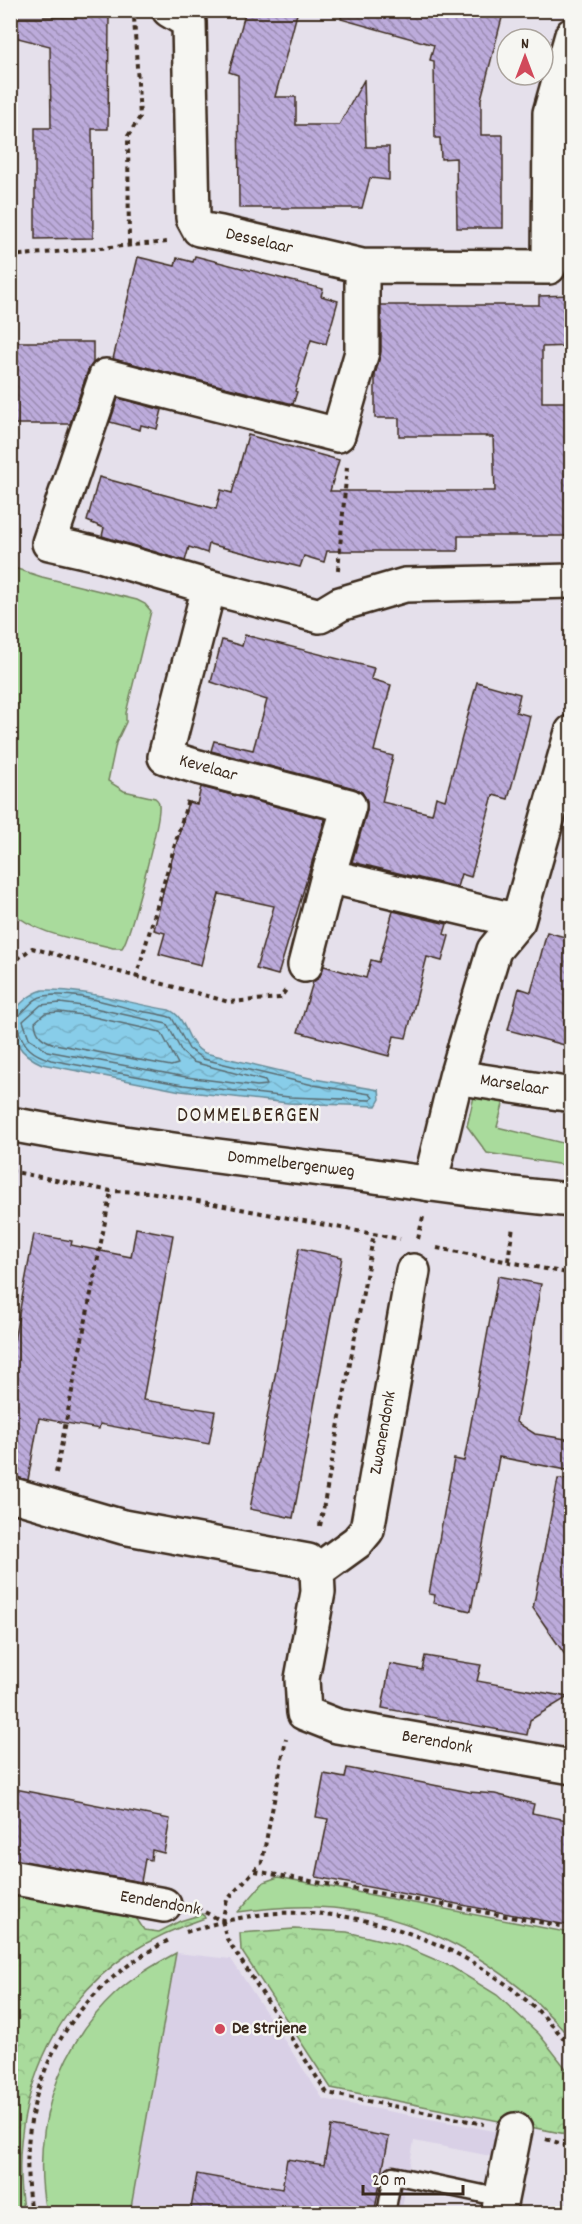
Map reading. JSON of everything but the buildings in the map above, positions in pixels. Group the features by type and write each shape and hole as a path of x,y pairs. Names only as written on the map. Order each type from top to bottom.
{"street":[{"path":"169,10 189,22 193,218 199,229"},
{"name":"Desselaar","path":"199,229 362,266 560,267 550,113 569,54"},
{"path":"362,266 362,352 338,435 106,376 49,543 320,616 340,604 405,585 572,581"},
{"name":"Kevelaar","path":"210,587 165,757 349,806 305,965"},
{"path":"430,1184 456,1077 494,950 518,921 572,732"},
{"path":"328,876 518,921"},
{"name":"Marselaar","path":"456,1077 572,1095"},
{"name":"Dommelbergenweg","path":"10,1124 212,1155 490,1193 572,1200"},
{"name":"Zwanendonk","path":"312,1566 357,1542 367,1530 415,1257"},
{"path":"10,1494 123,1527 312,1566 318,1592 302,1679 304,1713"},
{"name":"Berendonk","path":"304,1713 337,1726 572,1767"},
{"name":"Eendendonk","path":"10,1877 164,1905"},
{"path":"500,2206 515,2130"}],"lane":[{"path":"386,2214 393,2175 500,2206"}],"path":[{"path":"129,244 128,136 140,117 134,10"},
{"path":"10,256 179,241 199,229"},
{"path":"338,435 346,451 347,476 336,588 340,604"},
{"path":"136,978 198,767"},
{"path":"10,965 32,948 229,1002 280,999 305,965"},
{"path":"10,1171 111,1191 150,1192 374,1233 415,1257 572,1274"},
{"path":"415,1257 430,1184"},
{"path":"50,1507 111,1191"},
{"path":"312,1566 374,1233"},
{"name":"Eendendonk","path":"164,1905 201,1908 222,1921 227,1900 262,1862 289,1728 304,1713"},
{"path":"255,1871 572,1928"},
{"path":"183,1933 222,1921 267,1914 315,1913 367,1920 438,1944 479,1966 518,1994 559,2032 572,2049"},
{"path":"222,1921 227,1939 327,2093 515,2130"},
{"path":"31,2214 26,2161 31,2116 41,2078 61,2036 100,1988 142,1954 172,1938"}],"shaded area":[{"name":"De Strijene","path":"176,1953 231,1959 323,2099 505,2133 501,2158 414,2141 401,2213 130,2214"}],"green space":[{"path":"11,567 42,577 137,600 151,611 126,713 126,722 116,743 108,781 124,791 155,798 159,803 144,878 122,948 72,939 46,931 33,926 11,911"},
{"path":"476,1088 505,1097 497,1127 571,1145 571,1166 487,1153 467,1126"},
{"path":"278,1877 571,1933 571,2039 519,1987 489,1965 424,1930 388,1918 352,1910 305,1907 238,1912 264,1882"},
{"path":"10,1891 133,1913 144,1930 159,1932 180,1921 203,1914 205,1918 166,1933 130,1953 101,1976 75,2003 55,2034 39,2068 27,2103 21,2140 20,2177 24,2214 10,2213"},
{"path":"294,1929 347,1932 401,1945 450,1966 497,1995 539,2034 571,2075 571,2135 331,2088 241,1950 240,1933"},
{"path":"176,1953 130,2213 46,2213 42,2183 45,2124 52,2095 63,2067 94,2016 115,1994 136,1977"}],"water":[{"path":"43,990 91,994 169,1010 180,1019 198,1049 205,1053 314,1079 379,1090 380,1099 376,1106 288,1103 181,1091 42,1064 27,1055 18,1045 12,1016 25,1000"}],"place":[{"name":"De Strijene","path":"220,2029"}],"district":[{"name":"DOMMELBERGEN","path":"249,1117"}]}
